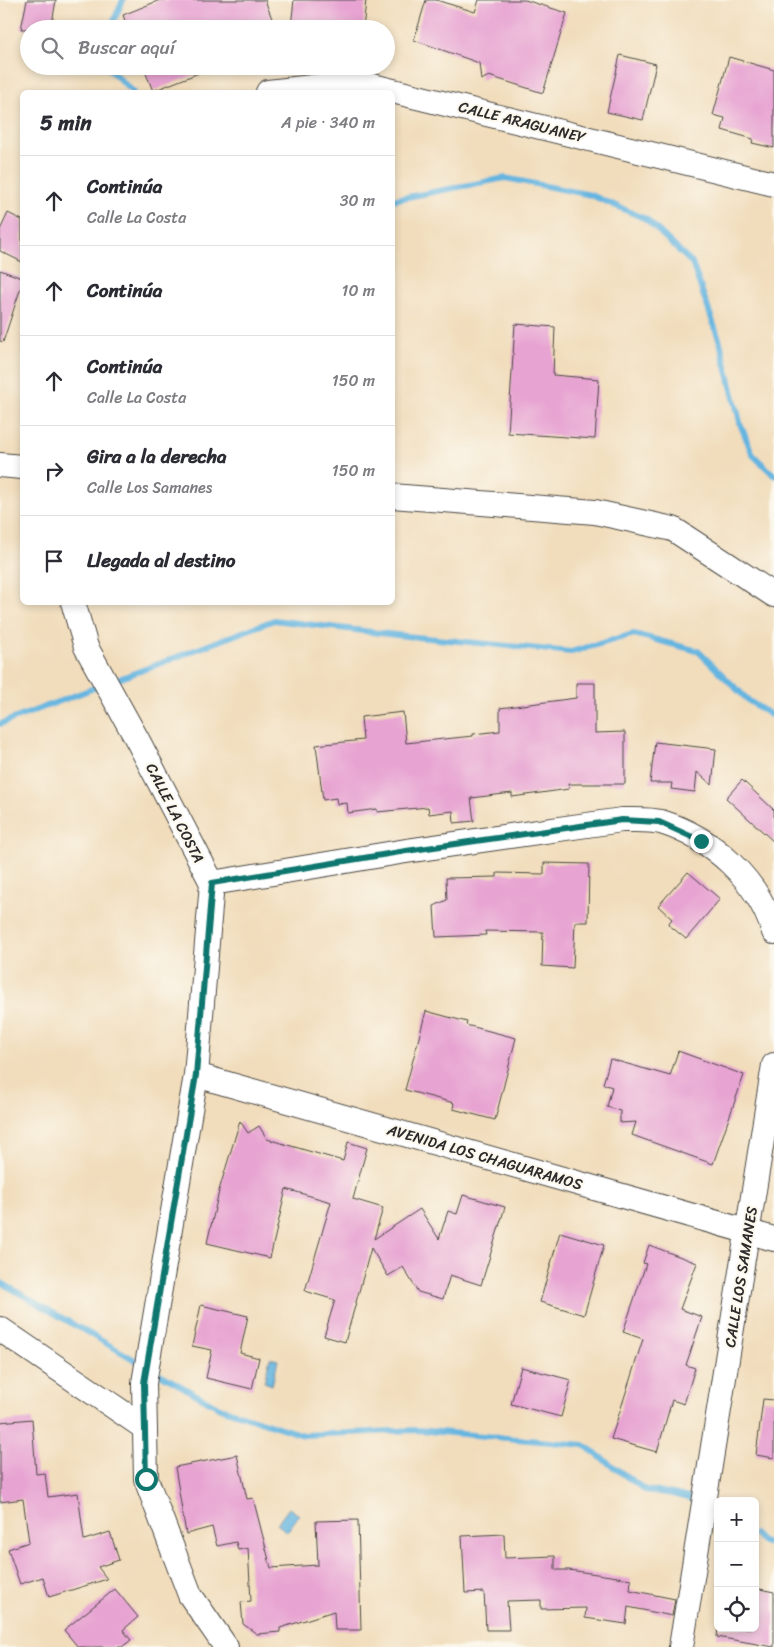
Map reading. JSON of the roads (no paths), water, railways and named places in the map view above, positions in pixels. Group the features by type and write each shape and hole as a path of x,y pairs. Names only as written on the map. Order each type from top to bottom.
{"street":[{"name":"CALLE ARAGUANEY","path":"286,90 356,82 389,90"},
{"name":"CALLE ARAGUANEY","path":"395,92 774,184"},
{"path":"0,465 20,467"},
{"path":"395,496 595,512 673,529 774,595"},
{"name":"CALLE LA COSTA","path":"73,605 86,647 212,883"},
{"path":"226,1647 190,1596 146,1479 144,1383 196,1075 212,883 406,851 622,820 641,820 659,822 683,831 701,841 736,868 751,885 761,902 774,932"},
{"name":"CALLE LOS SAMANES","path":"681,1647 749,1232 774,1065"},
{"name":"AVENIDA LOS CHAGUARAMOS","path":"196,1075 774,1239"},
{"path":"0,1329 145,1428"}],"water":[{"path":"270,1358 278,1360 272,1385 264,1382"},
{"path":"289,1508 299,1515 287,1532 277,1524"}],"waterway":[{"path":"114,20 123,0"},
{"path":"115,75 131,90"},
{"path":"395,199 505,178 591,195 646,219 692,263 720,342 741,426 753,455 774,475"},
{"path":"111,682 274,620 396,635 571,652 634,634 698,651 749,701 774,717"},
{"path":"0,724 102,685"},
{"path":"0,1282 142,1364"},
{"path":"151,1369 220,1408 303,1435 417,1430 584,1445 645,1490 673,1494 699,1501"},
{"path":"759,1538 764,1543 774,1544"}]}
